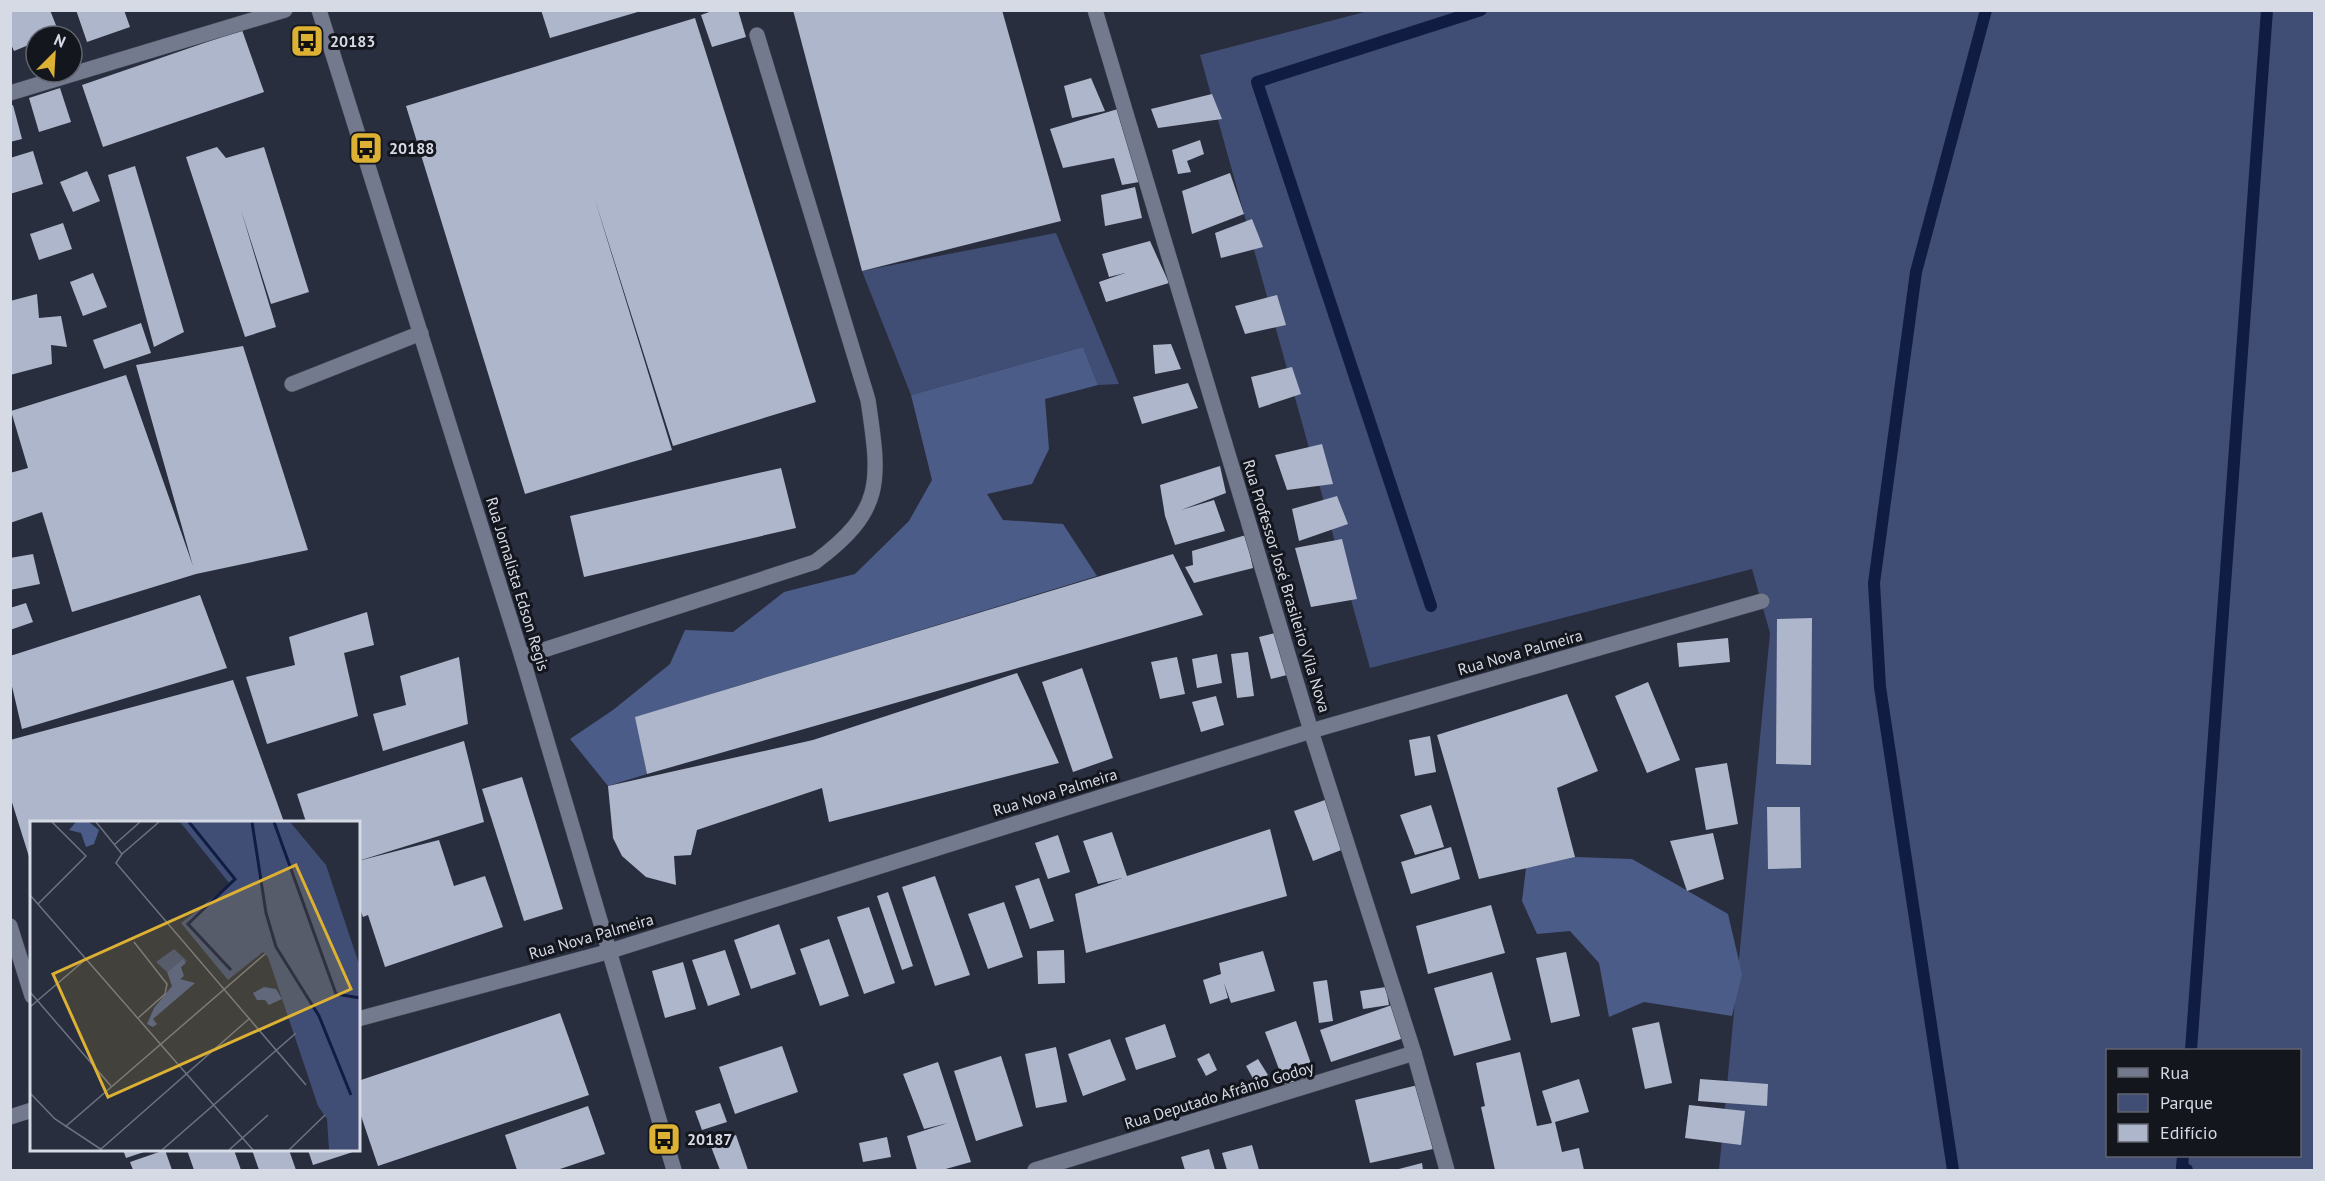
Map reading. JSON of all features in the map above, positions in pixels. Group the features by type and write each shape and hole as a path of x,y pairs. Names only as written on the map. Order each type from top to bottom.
{"street":[{"path":"10,93 285,10"},
{"name":"Rua Jornalista Edson Regis","path":"319,10 522,657 607,951 674,1170"},
{"name":"Rua Professor José Brasileiro Vila Nova","path":"1095,10 1311,730 1414,1053 1447,1170"},
{"path":"522,657 815,562 840,543 860,521 875,488 874,444 868,400 757,35"},
{"path":"292,384 421,333"},
{"name":"Rua Nova Palmeira","path":"360,1018 607,951 1311,730 1762,601"},
{"path":"10,927 30,990"},
{"name":"Rua Deputado Afrânio Godoy","path":"1035,1170 1414,1053"},
{"path":"10,1117 30,1111"}],"green space":[{"path":"1372,10 2314,11 2314,1170 1719,1170 1770,633 1752,569 1370,668 1200,55"},
{"path":"1056,233 1119,384 1098,385 1083,347 911,395 862,271"}],"shaded area":[{"path":"1083,347 1098,385 1045,399 1049,449 1032,484 987,494 1003,520 1063,524 1097,576 636,717 647,774 608,786 570,739 613,710 670,664 685,630 733,632 784,592 855,574 909,521 932,480 911,395"},
{"path":"1575,857 1632,859 1728,914 1742,974 1732,1016 1644,1002 1609,1017 1599,963 1570,931 1537,934 1522,901 1526,868"}],"building":[{"path":"10,10 50,10 55,24 24,24 24,47 14,51 10,42"},
{"path":"76,10 124,10 130,27 87,42 84,24 81,24"},
{"path":"541,10 641,10 641,11 550,38"},
{"path":"715,10 738,10 746,37 712,47 701,15"},
{"path":"793,10 1002,10 1061,221 862,271"},
{"path":"695,18 816,402 673,446 594,197 672,450 525,494 406,106"},
{"path":"242,30 264,92 103,147 82,85"},
{"path":"1091,78 1105,111 1072,118 1064,86"},
{"path":"60,88 71,122 39,132 29,98"},
{"path":"1212,94 1222,119 1158,128 1151,109"},
{"path":"13,105 22,139 10,142 10,106"},
{"path":"1118,109 1139,182 1122,185 1114,158 1063,168 1050,129"},
{"path":"1200,140 1204,154 1187,161 1191,172 1178,174 1172,150"},
{"path":"217,147 226,158 264,147 309,292 271,304 241,210 276,327 245,337 186,157"},
{"path":"33,151 43,184 10,194 10,158"},
{"path":"135,166 184,332 154,347 108,175"},
{"path":"87,171 100,201 73,212 60,182"},
{"path":"1230,173 1244,214 1192,234 1182,191"},
{"path":"1135,187 1142,218 1105,226 1101,195"},
{"path":"1252,219 1263,247 1221,258 1215,233"},
{"path":"63,223 72,249 39,260 30,234"},
{"path":"1150,241 1169,283 1106,302 1099,282 1125,273 1109,277 1102,254"},
{"path":"93,273 107,307 83,316 70,282"},
{"path":"37,294 39,318 61,316 67,347 51,345 52,364 10,375 10,301"},
{"path":"1277,295 1286,325 1245,334 1235,306"},
{"path":"141,323 151,353 104,369 93,340"},
{"path":"1171,344 1181,369 1155,374 1153,345"},
{"path":"243,346 308,550 196,574 72,612 42,512 10,523 10,473 28,468 11,411 126,375 193,566 136,365"},
{"path":"1292,367 1301,394 1259,408 1251,377"},
{"path":"1188,383 1198,408 1142,424 1133,397"},
{"path":"1322,444 1333,484 1287,490 1275,455"},
{"path":"1220,466 1226,493 1181,510 1214,500 1225,531 1175,545 1165,516 1160,485"},
{"path":"781,468 796,528 584,577 570,516"},
{"path":"1337,496 1348,524 1299,541 1292,509"},
{"path":"1246,535 1253,568 1194,583 1185,567 1193,565 1192,551"},
{"path":"1342,539 1357,599 1311,607 1295,548"},
{"path":"33,554 40,584 10,590 10,558"},
{"path":"1173,554 1203,615 647,774 635,717"},
{"path":"200,595 227,668 22,729 10,678 10,656"},
{"path":"26,603 33,622 10,630 10,608"},
{"path":"367,612 374,645 344,653 358,716 267,744 246,677 295,665 289,637"},
{"path":"1812,618 1811,765 1776,764 1777,619"},
{"path":"1275,633 1287,675 1271,679 1259,637"},
{"path":"1728,638 1730,662 1679,667 1677,643"},
{"path":"1248,652 1254,696 1237,698 1231,654"},
{"path":"1217,654 1222,683 1197,688 1192,659"},
{"path":"459,657 468,724 383,751 373,714 406,705 400,676"},
{"path":"1177,657 1185,694 1160,699 1151,662"},
{"path":"1082,668 1113,758 1073,772 1042,682"},
{"path":"1017,673 1059,763 829,822 822,788 697,830 691,855 674,856 676,885 646,877 622,856 613,838 608,786 813,740"},
{"path":"233,680 284,821 30,821 30,860 10,796 10,740"},
{"path":"1648,682 1680,760 1647,773 1615,696"},
{"path":"1567,694 1598,771 1557,788 1575,857 1479,879 1437,735"},
{"path":"1216,696 1224,725 1201,732 1192,702"},
{"path":"1430,736 1436,772 1415,776 1409,740"},
{"path":"464,741 484,822 360,860 360,821 306,821 297,794"},
{"path":"1727,763 1738,824 1706,830 1695,768"},
{"path":"522,777 563,909 524,921 482,789"},
{"path":"1325,800 1344,849 1313,861 1294,811"},
{"path":"1431,805 1444,847 1415,855 1400,815"},
{"path":"1767,807 1800,807 1801,868 1768,869"},
{"path":"1270,829 1287,896 1086,953 1075,894 1122,878 1098,884 1083,841 1112,832 1127,876"},
{"path":"1713,833 1724,879 1687,891 1670,841"},
{"path":"1058,835 1070,872 1048,879 1035,843"},
{"path":"439,840 454,886 485,876 503,927 385,967 368,915 363,917 360,909 360,860"},
{"path":"1451,847 1460,879 1411,894 1401,862"},
{"path":"935,876 970,975 935,986 902,887"},
{"path":"1039,878 1054,921 1030,929 1015,886"},
{"path":"888,892 913,966 902,970 877,896"},
{"path":"1004,902 1023,957 988,969 968,914"},
{"path":"1491,905 1505,953 1428,974 1416,926"},
{"path":"869,907 895,983 864,994 837,917"},
{"path":"779,924 796,974 751,989 734,940"},
{"path":"829,939 849,996 820,1006 800,949"},
{"path":"725,950 740,995 708,1006 692,960"},
{"path":"1064,950 1065,983 1038,984 1037,951"},
{"path":"1263,951 1275,991 1231,1003 1224,983 1228,998 1210,1004 1203,980 1221,974 1219,963"},
{"path":"1566,952 1580,1016 1551,1023 1536,958"},
{"path":"683,962 696,1009 665,1018 652,971"},
{"path":"1492,972 1511,1040 1454,1056 1434,988"},
{"path":"1327,980 1333,1021 1319,1023 1313,982"},
{"path":"1386,987 1389,1005 1363,1009 1360,991"},
{"path":"1392,1005 1404,1038 1331,1062 1320,1030"},
{"path":"560,1013 589,1095 378,1166 360,1113 360,1080"},
{"path":"1296,1021 1315,1075 1285,1085 1265,1032"},
{"path":"1659,1022 1672,1083 1645,1089 1632,1028"},
{"path":"1165,1024 1176,1057 1136,1070 1125,1038"},
{"path":"1110,1039 1126,1080 1083,1096 1068,1054"},
{"path":"782,1046 798,1092 735,1114 719,1067"},
{"path":"1056,1047 1067,1102 1036,1108 1025,1054"},
{"path":"1520,1052 1537,1126 1552,1123 1542,1091 1579,1079 1589,1112 1555,1122 1562,1152 1579,1148 1584,1170 1495,1170 1481,1107 1485,1106 1476,1063"},
{"path":"1209,1053 1217,1070 1206,1076 1197,1059"},
{"path":"1001,1056 1023,1126 976,1141 954,1071"},
{"path":"1258,1059 1268,1075 1255,1082 1246,1066"},
{"path":"938,1062 971,1162 942,1170 917,1170 907,1136 948,1123 924,1129 903,1074"},
{"path":"1700,1079 1768,1084 1767,1106 1698,1101"},
{"path":"1418,1085 1433,1149 1370,1163 1355,1100"},
{"path":"720,1103 727,1122 702,1130 695,1111"},
{"path":"1689,1105 1745,1111 1741,1145 1685,1138"},
{"path":"588,1106 605,1154 557,1170 517,1170 505,1135"},
{"path":"736,1135 748,1170 720,1170 710,1144"},
{"path":"887,1137 891,1157 863,1162 859,1143"},
{"path":"1252,1145 1259,1170 1227,1170 1222,1153"},
{"path":"1209,1149 1215,1170 1185,1170 1181,1157"},
{"path":"123,1151 147,1151 126,1158"},
{"path":"165,1151 172,1170 133,1170 130,1162"},
{"path":"187,1151 234,1151 241,1170 194,1170"},
{"path":"252,1151 289,1151 296,1170 259,1170"},
{"path":"308,1151 356,1151 313,1165"},
{"path":"1422,1163 1423,1170 1395,1170"}],"waterway":[{"path":"1431,606 1257,82 1481,10"},
{"path":"1953,1170 1880,687 1874,583 1916,272 1986,10"},
{"path":"2191,1049 2267,10"},
{"path":"2183,1157 2182,1167 2187,1170"}],"place":[{"name":"20183","path":"307,41"},
{"name":"20188","path":"366,148"},
{"name":"20187","path":"664,1139"}]}
